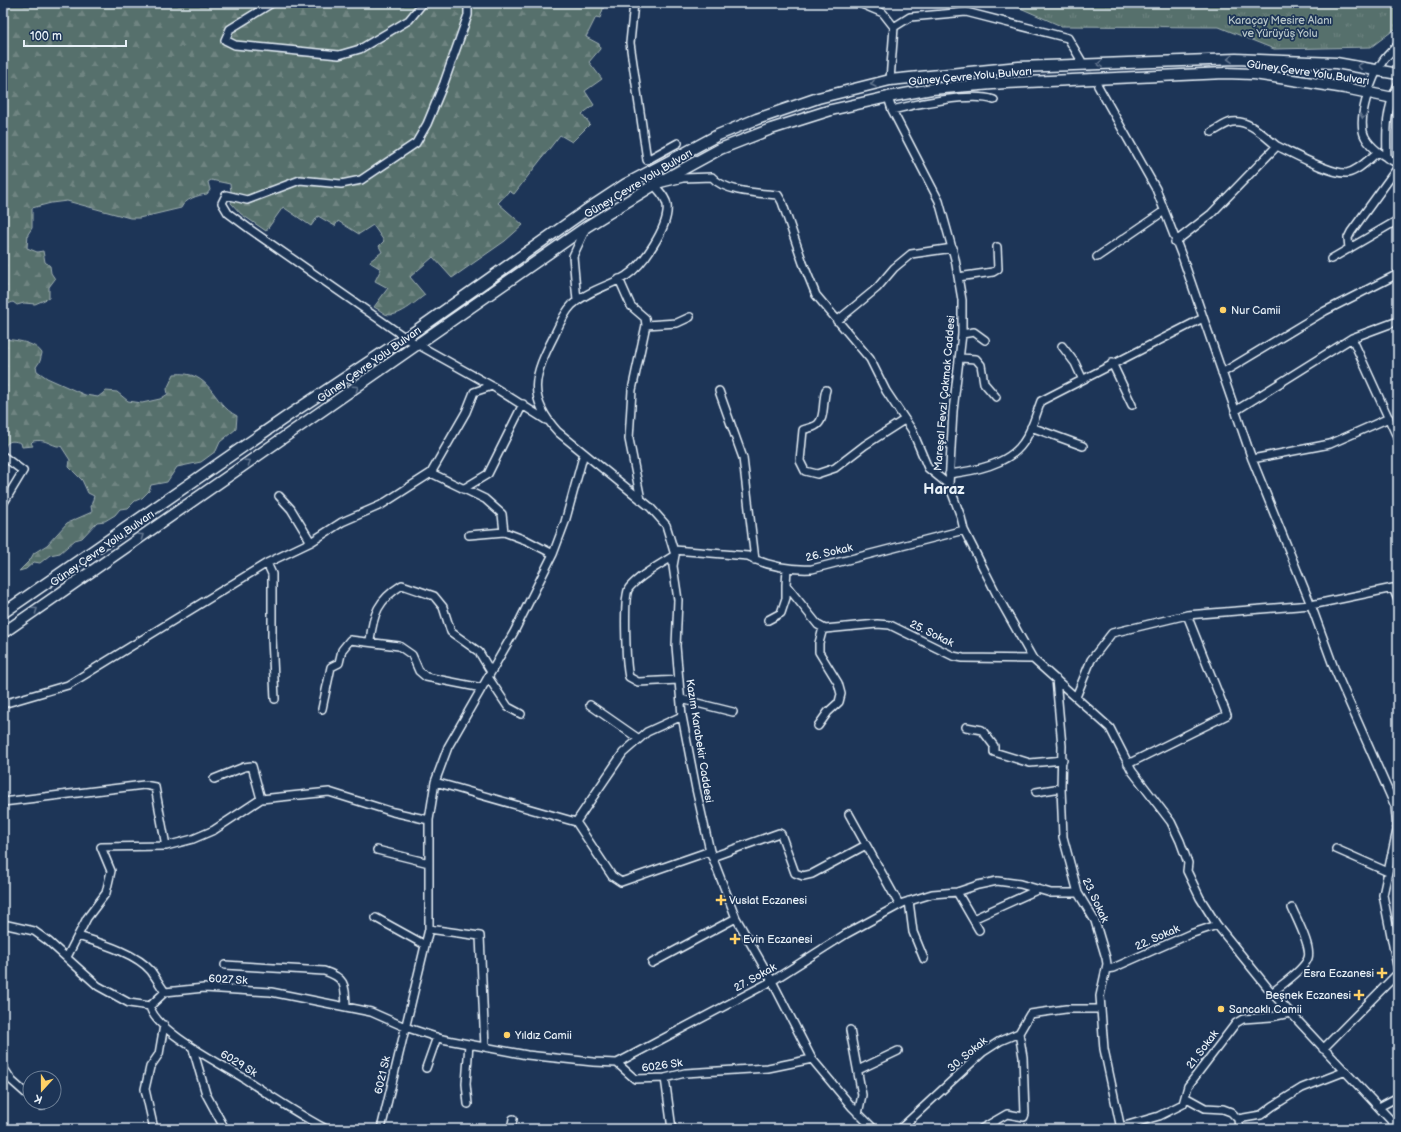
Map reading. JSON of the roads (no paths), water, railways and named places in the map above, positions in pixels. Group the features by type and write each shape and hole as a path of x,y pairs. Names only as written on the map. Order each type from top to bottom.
{"highway":[{"name":"Güney Çevre Yolu Bulvarı","path":"3,613 286,418 406,338 563,226 633,180 718,135 757,119 818,98 890,80 1019,67 1236,59 1336,63 1378,69 1398,74"},
{"name":"Güney Çevre Yolu Bulvarı","path":"3,633 586,227 654,185 720,149 771,129 831,110 888,97 932,89 1005,83 1254,74 1369,92 1395,99"}],"street":[{"path":"272,3 230,29 225,40 235,45 339,55 360,49 409,20 423,3"},
{"path":"468,3 468,15 444,84 427,124 416,143 361,180 341,184 300,180 247,200 226,195 222,203 228,212 251,230 406,338 523,404 550,424"},
{"path":"634,3 630,43 647,160 678,143"},
{"path":"859,3 883,13 894,28 890,80"},
{"path":"894,28 910,17 966,12 1068,38 1080,60"},
{"path":"1398,45 1383,61 1378,69 1364,109 1362,130 1366,138 1378,152 1398,164"},
{"path":"1387,158 1386,131 1398,84"},
{"path":"1098,86 1156,189 1252,459 1311,605 1337,675 1395,806 1397,830 1383,895 1398,972 1323,1049"},
{"name":"Mareşal Fevzi Çakmak Caddesi","path":"888,97 892,110 939,201 953,248 958,276 962,300 962,334 953,411 948,485 961,517 964,530 998,597 1033,659 1110,728 1128,764 1175,828 1188,863 1187,871 1200,898 1217,925 1272,993 1398,1128"},
{"path":"892,110 952,99 986,97 994,100"},
{"path":"1212,132 1232,122 1239,122 1248,125 1277,146 1336,173 1348,173 1354,170 1378,152"},
{"path":"1175,242 1211,214 1277,146"},
{"path":"1348,249 1348,238 1351,232 1398,167"},
{"path":"654,185 683,178 712,177 717,183 745,191 778,195 782,202 803,263 816,294 870,359 904,420 912,430 928,468 948,485"},
{"name":"Kazım Karabekir Caddesi","path":"654,185 666,199 667,205 663,229 634,269 619,279 577,301 565,313 542,360 537,378 536,387 540,407 550,424 663,520 674,553 673,566 678,600 676,646 682,716 705,834 711,854 736,918 772,981 812,1059 858,1114 872,1127"},
{"path":"1097,257 1164,211"},
{"path":"1331,259 1398,220"},
{"path":"577,301 573,256 586,227"},
{"path":"958,276 993,272 998,269 997,247"},
{"path":"837,321 876,288 894,268 911,254 953,248"},
{"path":"1222,373 1325,311 1398,274"},
{"path":"619,279 631,306 645,318 646,325 632,390 629,439 641,500"},
{"path":"646,325 677,323 690,317"},
{"path":"949,474 975,471 1012,454 1023,443 1041,401 1082,378 1203,318"},
{"path":"1235,412 1352,338 1398,321"},
{"path":"962,334 974,332 985,340"},
{"path":"1352,338 1398,439"},
{"path":"1062,346 1075,363 1082,378"},
{"path":"960,358 976,360 981,365 984,383 996,397"},
{"path":"1112,364 1132,405"},
{"path":"3,704 68,685 267,563 311,542 342,522 381,505 431,473 466,412 474,392 492,386"},
{"path":"826,390 823,398 824,411 821,420 816,426 803,430 800,461 805,471 817,474 834,468 865,445 904,420"},
{"path":"719,391 743,458 755,560"},
{"path":"463,489 488,474 523,404"},
{"path":"1252,459 1330,444 1389,418"},
{"path":"1031,427 1083,446"},
{"name":"6021 Sk","path":"381,1129 429,929 429,820 435,782 448,747 514,632 553,554 565,522 584,453"},
{"path":"3,456 23,471 3,504"},
{"path":"431,473 486,499 502,514 504,532"},
{"path":"279,496 291,509 311,542"},
{"name":"26. Sokak","path":"674,553 741,556 795,570 812,569 964,530"},
{"path":"469,535 504,532 528,541 553,554"},
{"path":"674,553 628,589 625,603 629,677 638,682 678,680"},
{"path":"267,563 272,574 272,638 275,699"},
{"path":"768,620 781,613 786,598 787,568"},
{"path":"370,641 372,620 381,603 402,585 434,596 442,607 451,632 480,652 489,675 508,707 521,714"},
{"path":"786,585 818,625 823,628 819,643 819,652 838,683 841,694 839,702 828,712 818,726"},
{"path":"1076,697 1091,660 1112,633 1187,615 1311,605 1393,588 1398,600"},
{"path":"1128,764 1227,715 1187,615"},
{"name":"25. Sokak","path":"823,628 830,629 878,624 890,625 953,656 963,658 1033,659"},
{"path":"322,709 331,667 339,663 342,650 350,640 370,641 399,646 412,655 419,671 426,677 482,688"},
{"name":"23. Sokak","path":"1056,679 1063,760 1061,788 1063,837 1078,893 1096,921 1106,958 1106,969 1100,996 1100,1009 1104,1049 1121,1128"},
{"path":"681,699 733,712"},
{"path":"590,705 639,739"},
{"path":"576,822 623,753 647,732 682,716"},
{"path":"966,727 982,730 994,746 994,752 1038,763 1063,760"},
{"path":"214,779 244,767 252,766 261,799"},
{"path":"435,782 576,822 612,876 621,882 774,834 781,834 795,873 800,876 812,874 866,845"},
{"path":"3,802 144,784 155,787 166,846"},
{"path":"1036,792 1061,788"},
{"path":"67,957 88,918 106,893 111,871 101,847 166,846 193,839 214,830 261,799 329,792 393,812 429,820"},
{"path":"1395,806 1398,798"},
{"path":"849,814 899,904"},
{"path":"1336,848 1388,872"},
{"path":"377,850 429,863"},
{"name":"27. Sokak","path":"617,1063 772,981 846,934 899,904 932,894 957,892 974,886 997,881 1020,884 1050,893 1078,893"},
{"path":"973,919 1037,890"},
{"path":"957,892 979,930"},
{"path":"909,901 913,932 924,959"},
{"path":"1272,993 1302,967 1309,958 1309,948 1292,908"},
{"path":"376,918 425,945"},
{"path":"652,964 736,918"},
{"path":"3,924 34,931 67,957 98,986 129,1003 150,1006 165,992 150,970 136,959 104,945 78,936"},
{"name":"22. Sokak","path":"1106,969 1113,968 1190,934 1217,925"},
{"path":"429,929 480,936 486,1047"},
{"path":"225,965 324,971 338,975 345,987 346,1006"},
{"name":"6027 Sk","path":"165,992 204,988 271,992 371,1012 405,1027"},
{"name":"6029 Sk","path":"150,1006 150,1012 193,1049 244,1079 294,1112 326,1129"},
{"path":"981,1129 1007,1114 1024,1117 1023,1057 1019,1032 1030,1014 1066,1009 1100,1009"},
{"name":"21. Sokak","path":"1121,1128 1159,1116 1183,1104 1188,1086 1236,1023 1243,1019 1270,1017 1290,1013"},
{"path":"154,1129 145,1089 150,1067 159,1054 164,1025"},
{"path":"405,1027 437,1037 527,1055 617,1063"},
{"path":"850,1030 862,1095 858,1114"},
{"name":"30. Sokak","path":"900,1129 983,1052 1000,1041 1019,1032"},
{"path":"426,1068 437,1037"},
{"path":"468,1044 466,1084 468,1104"},
{"path":"193,1049 206,1094 226,1129"},
{"path":"858,1070 898,1051"},
{"name":"6026 Sk","path":"617,1063 635,1080 665,1078 685,1072 768,1068 812,1059"},
{"path":"3,1067 12,1081 22,1090"},
{"path":"1238,1119 1261,1115 1302,1088 1346,1071"},
{"path":"665,1078 672,1129"},
{"path":"1185,1097 1205,1108 1219,1108 1231,1112 1238,1119 1239,1129"},
{"path":"1379,1107 1398,1097"},
{"path":"511,1129 513,1119"},
{"path":"860,1129 872,1127"}],"tunnel":[{"path":"1081,61 1094,81"}],"place":[{"name":"Nur Camii","path":"1223,310"},
{"name":"Vuslat Eczanesi","path":"721,900"},
{"name":"Evin Eczanesi","path":"735,939"},
{"name":"Esra Eczanesi","path":"1382,973"},
{"name":"Beşnek Eczanesi","path":"1359,995"},
{"name":"Sancaklı Camii","path":"1221,1009"},
{"name":"Yıldız Camii","path":"507,1035"}],"district":[{"name":"Haraz","path":"944,489"}],"park label":[{"name":"Karaçay Mesire Alanı ve Yürüyüş Yolu","path":"1280,26"}]}
